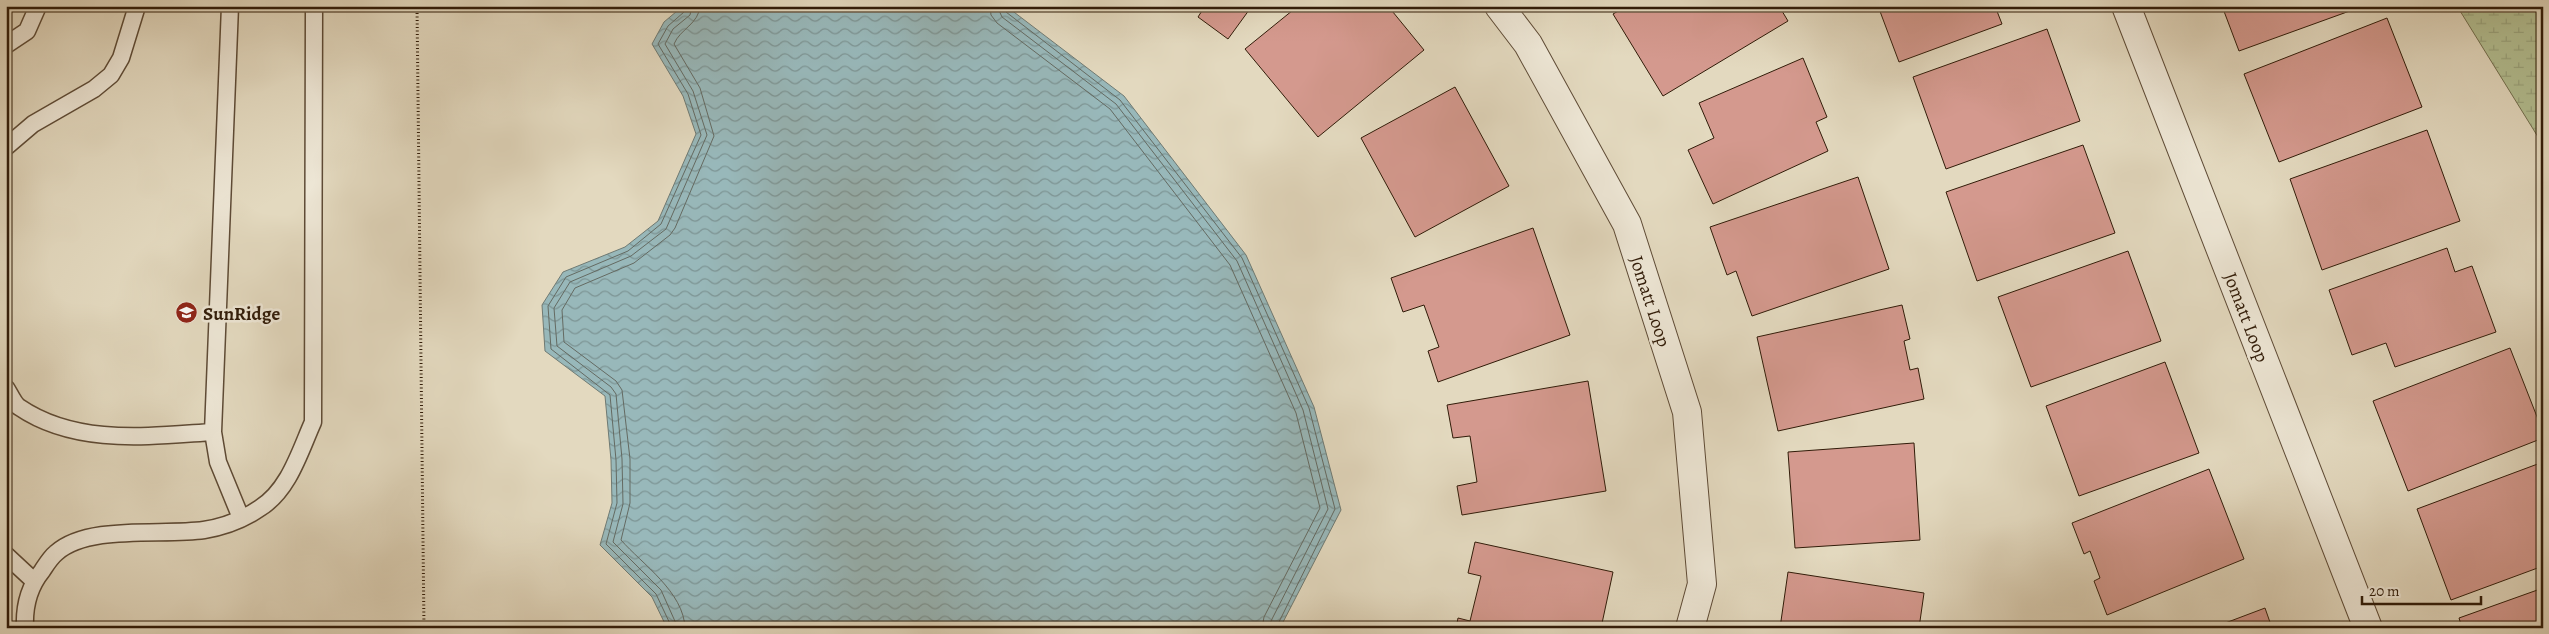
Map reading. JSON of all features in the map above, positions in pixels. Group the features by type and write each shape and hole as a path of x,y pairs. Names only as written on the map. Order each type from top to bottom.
{"street":[{"name":"Jomatt Loop","path":"1499,6 1528,44 1627,224 1687,412 1702,584 1690,628"},
{"name":"Jomatt Loop","path":"2126,6 2368,628"}],"lane":[{"path":"6,45 27,31 38,6"},
{"path":"6,147 33,124 94,89 110,75 121,58 138,6"},
{"path":"230,6 214,432 218,462 241,518"},
{"path":"24,628 24,615 34,581 56,553 69,545 88,538 114,533 205,530 231,523 262,507 287,480 313,422 314,6"},
{"path":"6,388 18,407 55,424 103,436 134,437 214,432"},
{"path":"6,554 34,581"}],"path":[{"path":"417,6 424,628"}],"green space":[{"path":"2457,6 2543,6 2543,145"}],"water":[{"path":"683,6 1006,6 1124,96 1246,255 1314,407 1341,510 1280,628 667,628 652,597 600,545 612,503 611,460 605,396 545,351 542,305 563,272 625,247 658,221 696,134 683,96 652,44 664,22"}],"building":[{"path":"1205,6 1252,6 1228,39 1198,17"},
{"path":"1298,6 1388,6 1424,50 1318,137 1245,49"},
{"path":"1627,6 1779,6 1788,21 1663,96 1613,14"},
{"path":"1878,6 1995,6 2002,24 1899,62"},
{"path":"2222,6 2357,6 2358,8 2239,51"},
{"path":"2387,18 2422,107 2279,162 2244,74"},
{"path":"2047,29 2080,121 1946,169 1913,77"},
{"path":"1803,58 1827,117 1816,122 1828,151 1713,204 1688,150 1714,138 1699,103"},
{"path":"1455,87 1509,186 1415,237 1361,138"},
{"path":"2427,130 2460,221 2322,270 2290,179"},
{"path":"2083,145 2115,233 1977,281 1946,192"},
{"path":"1858,177 1889,269 1752,316 1736,271 1727,275 1710,227"},
{"path":"1533,228 1570,335 1438,382 1428,351 1439,347 1424,305 1403,312 1391,278"},
{"path":"2447,248 2455,272 2472,266 2496,332 2395,367 2386,343 2352,355 2329,290"},
{"path":"2128,251 2161,341 2031,387 1998,297"},
{"path":"1902,305 1910,339 1904,341 1910,370 1918,368 1924,399 1778,431 1757,337"},
{"path":"2510,348 2543,432 2543,438 2408,491 2373,401"},
{"path":"2165,362 2199,453 2079,496 2046,406"},
{"path":"1588,381 1606,491 1462,515 1457,486 1477,482 1470,436 1453,438 1447,405"},
{"path":"1914,443 1920,540 1795,548 1788,452"},
{"path":"2543,462 2543,566 2451,600 2417,509"},
{"path":"2209,469 2244,559 2107,615 2094,581 2100,578 2090,551 2084,554 2072,523"},
{"path":"1475,542 1613,572 1601,628 1456,628 1458,618 1470,621 1481,576 1468,573"},
{"path":"1788,572 1924,593 1919,628 1780,628"},
{"path":"2543,588 2543,628 2462,628 2459,618"},
{"path":"2265,608 2272,628 2212,628"}],"place":[{"name":"SunRidge","path":"187,313"}]}
